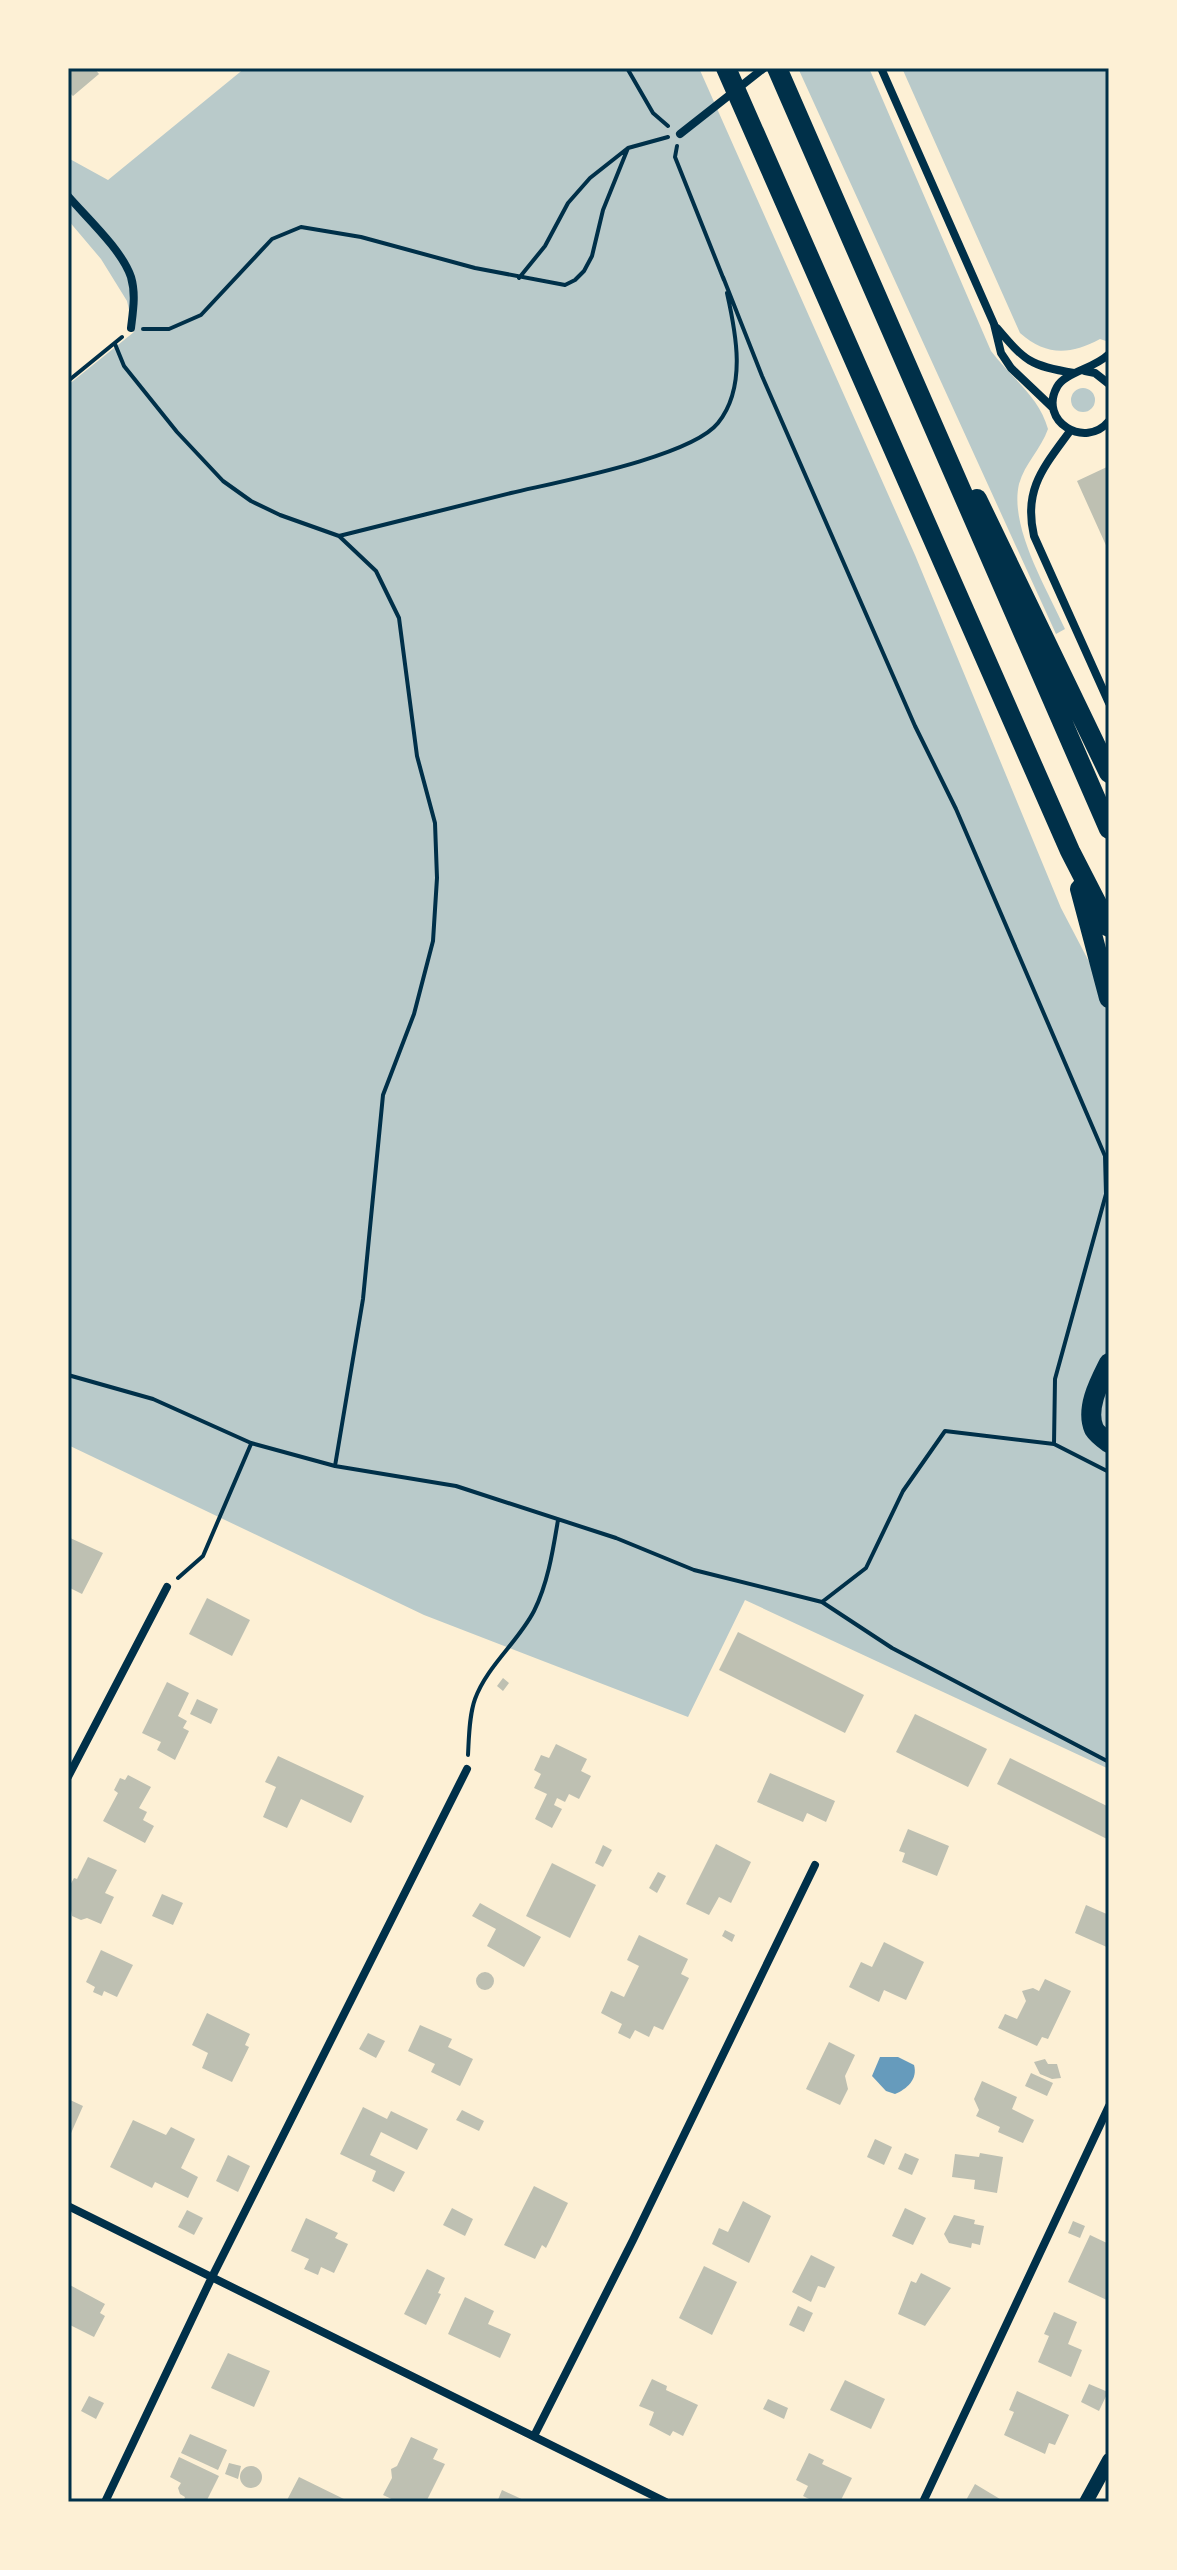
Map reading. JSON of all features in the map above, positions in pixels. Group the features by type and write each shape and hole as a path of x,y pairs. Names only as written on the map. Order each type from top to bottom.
{"highway":[{"path":"726,68 1070,851 1109,927"},
{"path":"777,68 1109,829"},
{"path":"932,427 963,473 990,523 1109,773"},
{"path":"1070,851 1109,998"},
{"path":"1109,1363 1092,1408 1094,1429 1109,1443"}],"street":[{"path":"680,134 764,68"},
{"path":"881,68 994,324 1001,353 1011,368 1053,408 1056,417 1070,431 1079,434 1109,430"},
{"path":"68,196 115,251 130,275 134,298 131,328"},
{"path":"994,324 1022,357 1041,368 1095,373 1109,384"},
{"path":"1084,371 1109,354"},
{"path":"1053,408 1057,386 1074,373"},
{"path":"1098,431 1109,421"},
{"path":"1070,431 1041,471 1029,504 1030,520 1034,536 1109,703"},
{"path":"68,1777 167,1587"},
{"path":"105,2502 211,2279 467,1769"},
{"path":"534,2436 654,2198 815,1865"},
{"path":"923,2502 1109,2106"},
{"path":"68,2206 666,2502"},
{"path":"1086,2502 1109,2460"}],"path":[{"path":"627,68 653,113 680,134"},
{"path":"519,278 545,246 568,203 590,178 628,148 680,134"},
{"path":"68,381 131,328 169,329 201,315 272,239 301,227 361,237 519,278 565,285 584,271 592,256 603,210 628,148"},
{"path":"675,157 762,376 915,726 956,809 1105,1156 1106,1194 1055,1379 1054,1444"},
{"path":"339,536 633,463 702,437 719,422 736,379 736,333 723,277"},
{"path":"115,344 124,366 177,432 223,481 251,501 280,515 339,536 376,571 399,618 417,756 435,823 437,878 433,941 414,1014 383,1095 363,1299 335,1466"},
{"path":"68,1375 153,1399 251,1443 335,1466 456,1486 616,1538 694,1570 822,1602 892,1648 1109,1762"},
{"path":"822,1602 866,1568 903,1491 945,1431 1054,1444 1109,1472"},
{"path":"167,1587 203,1556 251,1443"},
{"path":"467,1769 474,1700 486,1677 521,1634 536,1607 558,1520"}],"shaded area":[{"path":"245,68 699,68 915,555 1061,908 1109,1000 1109,1769 745,1600 688,1717 424,1615 68,1445 68,385 134,332 127,301 101,259 68,220 68,158 108,180"},
{"path":"798,68 869,68 991,351 1044,417 1048,429 1022,476 1017,501 1024,538 1065,629 1056,634"},
{"path":"902,68 1109,68 1109,342 1100,339 1078,348 1058,351 1039,346 1020,333"},
{"path":"1083,388 1092,391 1095,400 1092,409 1083,412 1074,409 1071,400 1074,391"}],"water":[{"path":"880,2057 898,2057 914,2065 913,2079 895,2094 886,2091 872,2076"}],"building":[{"path":"68,68 94,68 99,74 73,96 68,91"},
{"path":"1109,466 1109,552 1077,481"},
{"path":"68,1537 103,1553 82,1594 68,1587"},
{"path":"207,1598 250,1620 232,1656 189,1634"},
{"path":"738,1632 864,1695 845,1733 719,1670"},
{"path":"503,1678 509,1683 503,1691 497,1686"},
{"path":"167,1682 189,1693 178,1716 187,1721 183,1728 189,1731 175,1760 157,1750 161,1742 142,1733"},
{"path":"197,1699 218,1709 211,1724 190,1714"},
{"path":"915,1714 987,1749 968,1787 896,1752"},
{"path":"556,1744 587,1759 581,1771 591,1776 579,1799 569,1794 565,1802 557,1798 554,1805 562,1809 552,1828 535,1819 547,1794 534,1788 541,1774 534,1770 541,1755 549,1758"},
{"path":"278,1756 364,1796 351,1823 301,1799 287,1828 263,1817 276,1787 265,1782"},
{"path":"1010,1758 1109,1807 1109,1840 997,1784"},
{"path":"770,1773 835,1801 826,1822 807,1813 803,1822 757,1802"},
{"path":"128,1775 151,1787 139,1808 147,1812 143,1820 154,1826 145,1843 103,1821 118,1793 114,1790 120,1778 125,1780"},
{"path":"908,1829 949,1846 937,1876 902,1862 905,1853 899,1851"},
{"path":"716,1844 751,1862 731,1903 719,1897 709,1915 686,1904"},
{"path":"603,1845 612,1850 603,1867 595,1863"},
{"path":"88,1857 117,1870 105,1893 114,1897 101,1924 72,1916 68,1908 68,1889"},
{"path":"552,1863 596,1885 570,1938 526,1916"},
{"path":"658,1872 666,1876 657,1893 649,1888"},
{"path":"162,1894 183,1903 173,1925 152,1916"},
{"path":"480,1903 541,1937 524,1967 487,1946 496,1929 472,1916"},
{"path":"1086,1905 1109,1915 1109,1948 1075,1933"},
{"path":"725,1930 735,1935 732,1942 722,1936"},
{"path":"639,1935 688,1959 681,1974 689,1978 663,2030 654,2026 649,2037 635,2030 630,2039 618,2033 622,2024 601,2013 611,1991 624,1997 639,1966 627,1960"},
{"path":"884,1942 924,1962 906,2000 884,1990 879,2002 849,1987 861,1962 872,1967"},
{"path":"101,1950 133,1965 117,1997 104,1991 102,1996 93,1992 95,1987 86,1982"},
{"path":"485,1972 494,1981 485,1990 476,1981"},
{"path":"1045,1979 1071,1991 1048,2039 1042,2037 1037,2046 998,2028 1005,2014 1017,2019 1026,2001 1022,1991 1033,1988 1039,1991"},
{"path":"207,2013 250,2034 245,2045 249,2047 232,2082 202,2068 208,2053 192,2045"},
{"path":"420,2025 452,2039 448,2047 473,2059 460,2086 431,2072 435,2064 408,2051"},
{"path":"368,2033 385,2041 376,2058 359,2049"},
{"path":"829,2042 855,2055 845,2076 848,2089 840,2105 806,2089"},
{"path":"1045,2059 1048,2064 1057,2064 1061,2078 1052,2079 1040,2074 1034,2062"},
{"path":"1031,2073 1053,2083 1047,2096 1025,2086"},
{"path":"982,2081 1017,2097 1012,2109 1034,2120 1023,2143 998,2132 1000,2127 976,2116 979,2110 974,2099"},
{"path":"68,2099 83,2106 68,2140"},
{"path":"363,2107 387,2119 391,2111 428,2129 417,2150 381,2132 370,2155 405,2172 394,2192 372,2181 376,2171 340,2154"},
{"path":"462,2110 484,2121 479,2131 456,2120"},
{"path":"133,2120 166,2135 171,2127 195,2139 181,2168 198,2177 188,2198 155,2182 152,2188 110,2167"},
{"path":"875,2139 892,2147 884,2165 867,2157"},
{"path":"905,2153 919,2159 912,2175 898,2169"},
{"path":"980,2153 1003,2157 997,2193 974,2189 975,2180 952,2177 955,2154 979,2157"},
{"path":"228,2155 250,2166 238,2192 216,2181"},
{"path":"534,2186 568,2203 546,2248 542,2245 535,2259 504,2245"},
{"path":"743,2201 771,2216 749,2263 712,2244 719,2228 728,2232"},
{"path":"452,2208 473,2219 465,2236 443,2225"},
{"path":"905,2208 926,2218 913,2245 892,2236"},
{"path":"187,2210 203,2218 194,2235 178,2227"},
{"path":"954,2215 975,2220 974,2224 984,2226 980,2245 972,2243 971,2248 949,2243 944,2234"},
{"path":"306,2218 338,2233 335,2238 348,2244 334,2273 321,2267 318,2275 304,2269 309,2259 291,2251"},
{"path":"1073,2221 1085,2226 1080,2238 1068,2233"},
{"path":"1090,2235 1109,2244 1109,2301 1068,2282"},
{"path":"811,2255 835,2267 825,2288 818,2286 811,2302 792,2292"},
{"path":"704,2266 737,2282 712,2335 679,2318"},
{"path":"427,2269 445,2278 426,2325 404,2314"},
{"path":"921,2273 951,2288 925,2326 898,2314 911,2281 916,2283"},
{"path":"68,2284 105,2304 100,2313 105,2316 94,2337 68,2324"},
{"path":"465,2297 494,2311 488,2324 511,2334 500,2358 448,2334"},
{"path":"798,2306 813,2313 804,2332 789,2325"},
{"path":"1054,2312 1077,2322 1068,2344 1082,2350 1071,2377 1038,2362 1049,2336 1044,2334"},
{"path":"228,2353 270,2371 254,2407 211,2388"},
{"path":"652,2379 667,2386 666,2390 698,2405 683,2436 673,2431 670,2436 649,2425 654,2412 639,2406"},
{"path":"845,2380 885,2399 871,2429 830,2410"},
{"path":"1089,2384 1108,2392 1099,2411 1081,2402"},
{"path":"1017,2391 1069,2415 1055,2445 1049,2443 1045,2454 1004,2435 1014,2412 1009,2410"},
{"path":"89,2396 104,2403 96,2419 81,2411"},
{"path":"768,2399 788,2408 784,2419 763,2409"},
{"path":"190,2434 227,2450 218,2470 181,2453"},
{"path":"411,2437 438,2449 433,2459 445,2464 426,2502 398,2502 383,2495 392,2478 391,2469 397,2466"},
{"path":"809,2453 824,2460 822,2464 852,2478 840,2502 815,2502 803,2496 808,2486 796,2480"},
{"path":"179,2457 219,2476 206,2502 183,2502 185,2497 178,2488 181,2483 170,2477"},
{"path":"229,2463 241,2466 238,2479 225,2474"},
{"path":"251,2466 259,2469 262,2477 259,2485 251,2488 243,2485 240,2477 243,2469"},
{"path":"299,2477 350,2502 286,2502"},
{"path":"975,2484 1005,2502 965,2502"},
{"path":"502,2490 528,2502 497,2502"}]}
